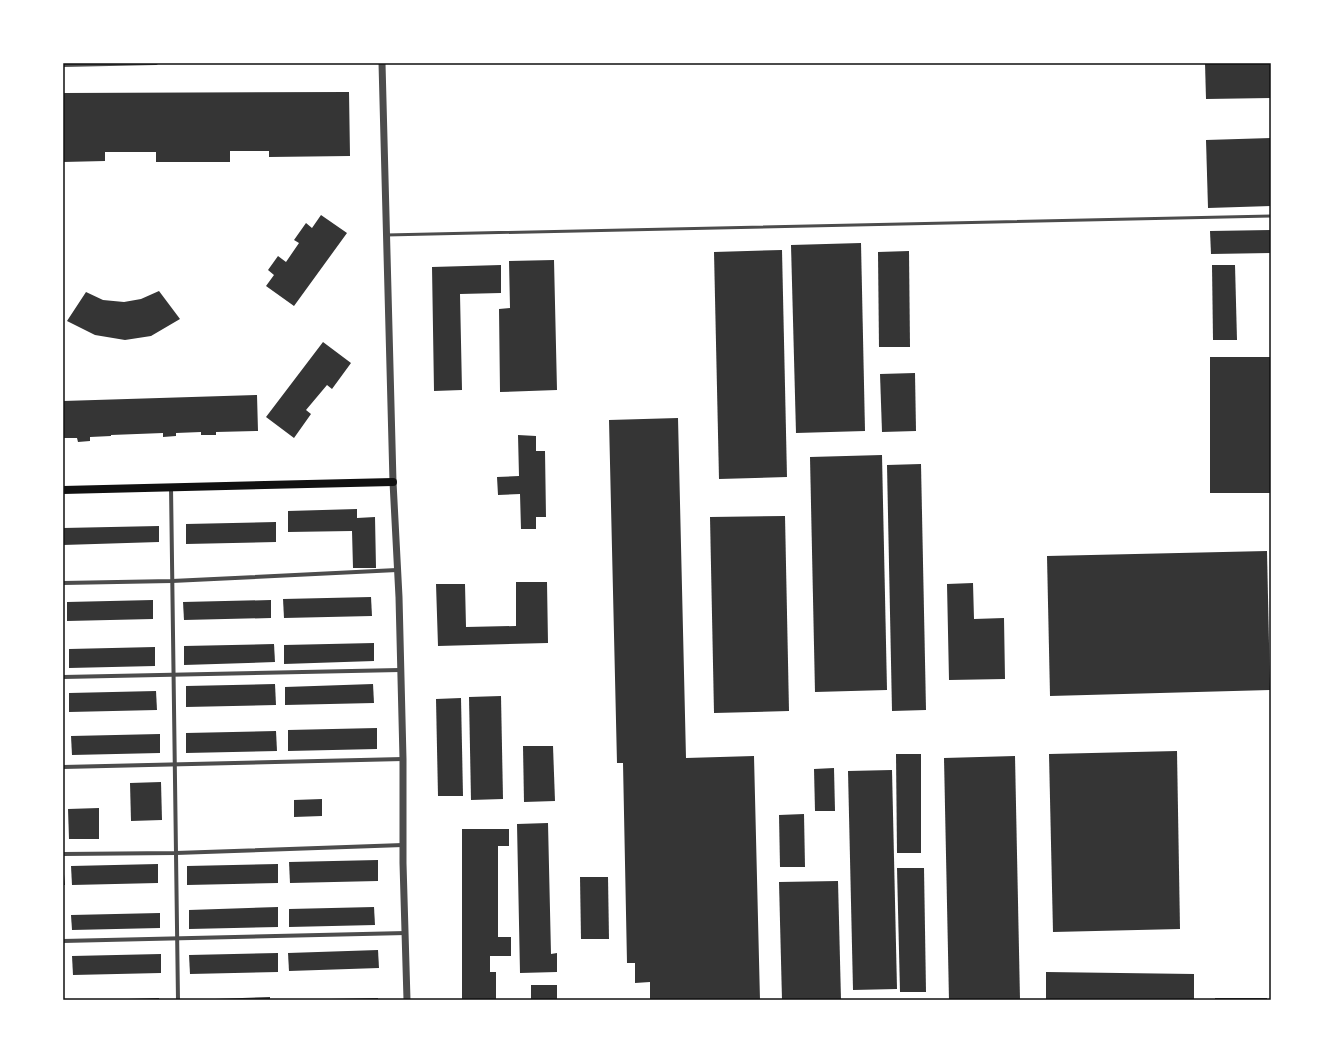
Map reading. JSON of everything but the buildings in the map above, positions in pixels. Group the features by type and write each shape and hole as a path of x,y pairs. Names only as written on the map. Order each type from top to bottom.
{"main road":[{"path":"63,490 393,482"}],"street":[{"path":"63,66 156,63"},
{"path":"382,63 393,482 400,670 407,1000"},
{"path":"171,488 178,1000"},
{"path":"63,583 172,581 397,570"},
{"path":"63,678 400,670"},
{"path":"63,767 402,759"},
{"path":"63,854 176,853 403,845"},
{"path":"63,941 406,933"}],"lane":[{"path":"386,235 1271,216"}]}
